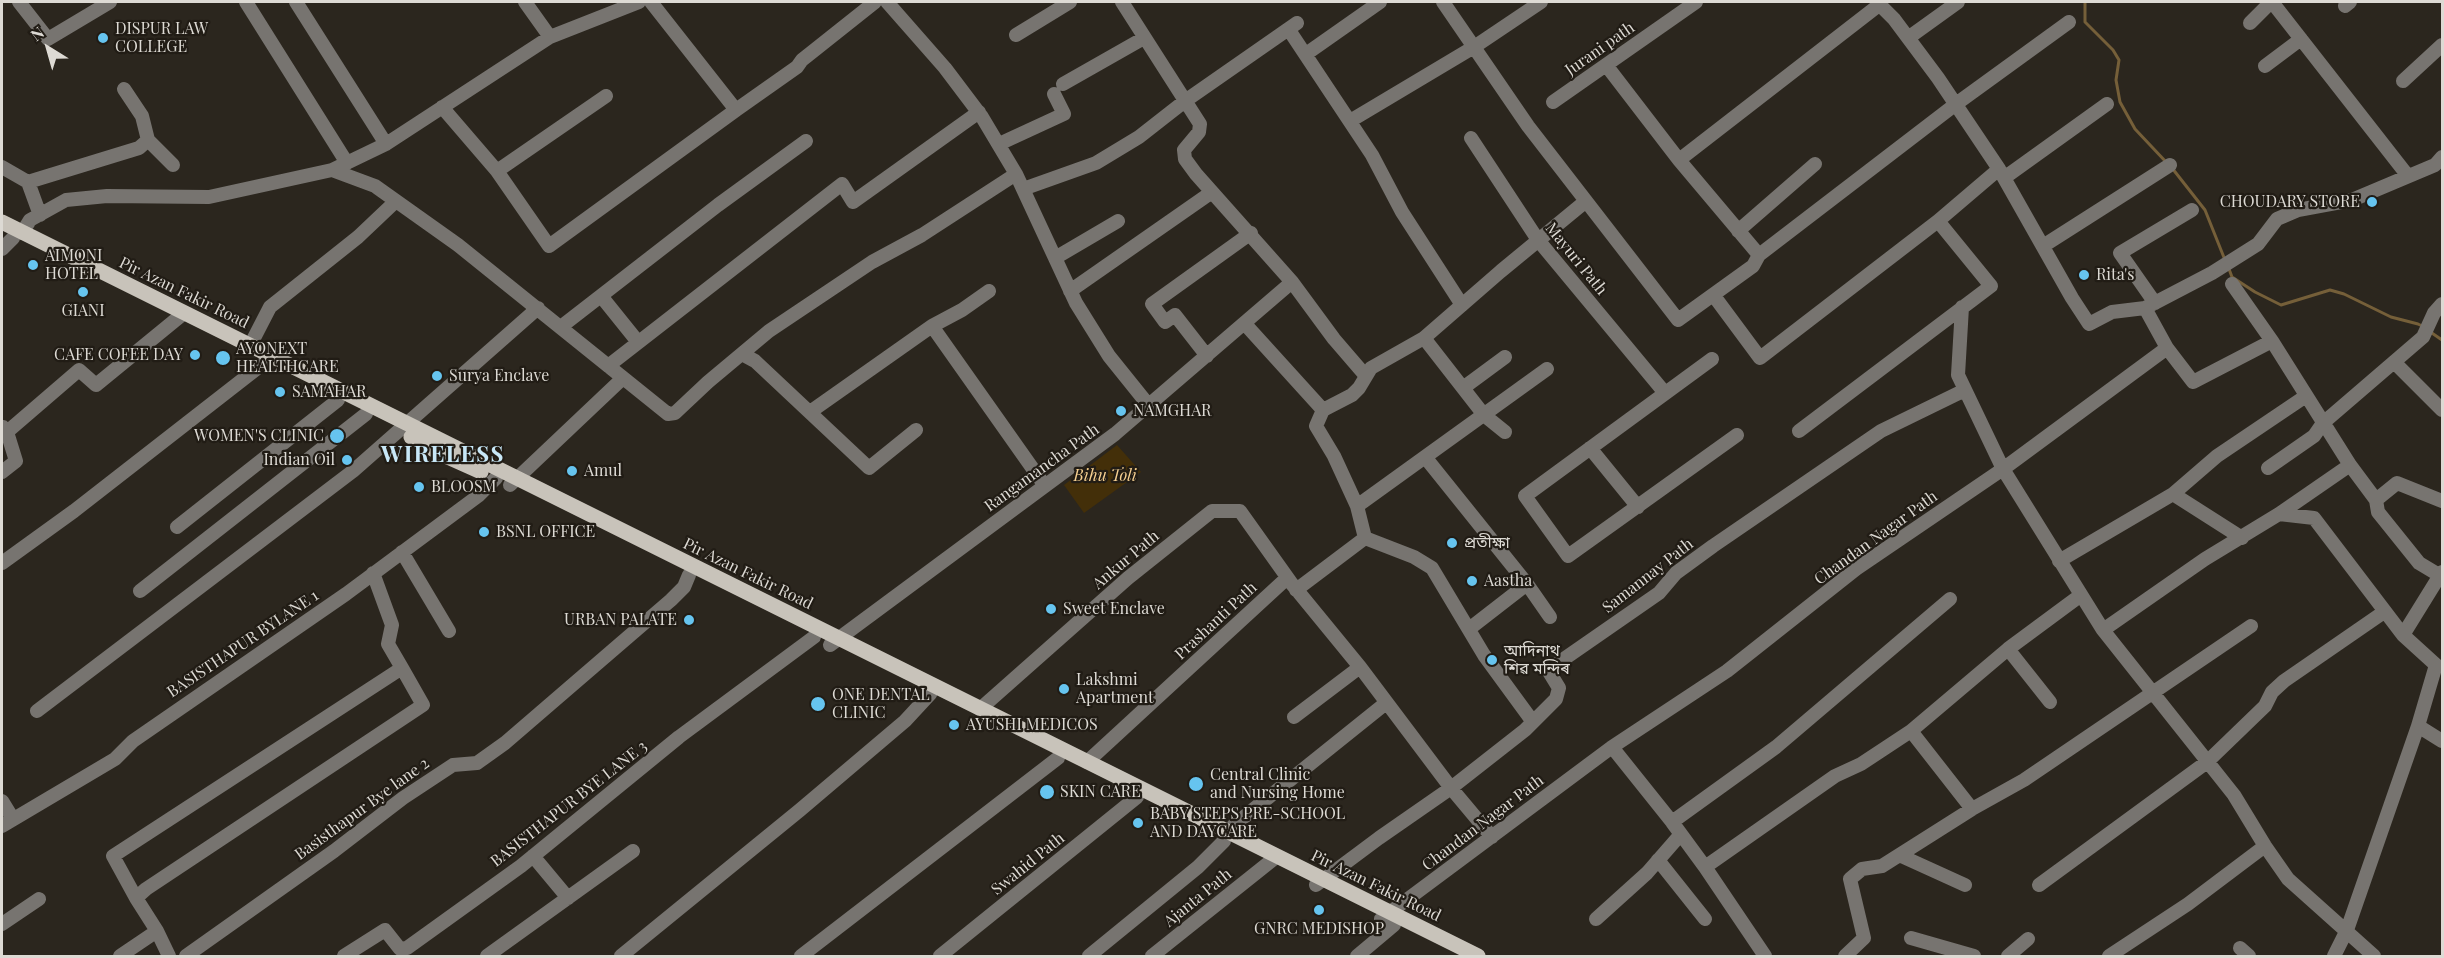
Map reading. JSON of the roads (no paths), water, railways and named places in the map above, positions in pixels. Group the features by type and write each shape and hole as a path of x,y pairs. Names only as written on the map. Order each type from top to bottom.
{"main road":[{"name":"Pir Azan Fakir Road","path":"2,222 10,238 408,424 443,455 508,481 932,690 1058,758 1224,841 1319,883 1456,957"},
{"name":"Pir Azan Fakir Road","path":"180,316 264,363 366,414 408,424"},
{"name":"Pir Azan Fakir Road","path":"508,481 814,637 834,642"},
{"name":"Pir Azan Fakir Road","path":"932,690 980,709 1087,762 1270,861"},
{"name":"Pir Azan Fakir Road","path":"1388,919 1478,957"}],"street":[{"path":"19,2 48,39 110,2"},
{"path":"246,2 347,163"},
{"path":"296,2 386,144"},
{"path":"525,2 550,37"},
{"path":"10,238 30,220 66,200 107,196 209,196 332,170 386,144 550,37 639,2"},
{"path":"651,2 736,110"},
{"path":"442,107 496,171 549,246 797,67 802,60 875,2"},
{"path":"887,2 945,68 979,112 1016,174 1070,291 1109,356 1150,407"},
{"path":"1016,35 1070,2"},
{"path":"1306,54 1380,2"},
{"path":"1443,2 1528,126 1678,320 1753,266 1759,255 1956,104 2069,22"},
{"path":"1350,121 1474,47 1541,2"},
{"name":"Jurani path","path":"1553,102 1696,2"},
{"path":"1908,38 1958,2"},
{"path":"2250,23 2272,2 2408,176"},
{"path":"1127,3 1144,38 1200,124 1199,132 1184,150 1185,159 1292,282 1334,339 1365,375"},
{"path":"1679,160 1878,3 1908,38 2002,173 2089,324 2112,312 2150,306 2212,273 2258,244 2277,219 2298,210 2352,200 2435,165 2442,157"},
{"path":"1023,189 1096,163 1140,137 1185,100 1293,26 1306,54 1372,155 1402,212 1462,305"},
{"path":"999,144 1064,114 1059,89 1144,38"},
{"path":"2265,66 2301,39"},
{"path":"2403,81 2442,45"},
{"path":"1606,65 1679,160 1759,255"},
{"path":"124,89 142,116 148,140 173,165"},
{"path":"496,171 606,96"},
{"path":"1717,300 1760,358 2002,173 2107,104"},
{"path":"608,366 842,184 853,202 979,112"},
{"name":"Mayuri Path","path":"1471,138 1538,240 1665,393"},
{"path":"28,182 139,148 148,140"},
{"path":"562,326 718,205 806,141"},
{"path":"1738,231 1815,164"},
{"path":"2043,246 2170,165"},
{"path":"2,167 28,182 40,214"},
{"path":"332,170 375,186 458,245 562,326 664,412 675,413 770,331 872,262 922,236 1016,174"},
{"path":"1070,291 1212,192"},
{"path":"254,338 270,307 358,237 396,201"},
{"path":"1365,538 1357,506 1334,456 1316,426 1323,410 1352,395 1371,368 1424,338 1586,201"},
{"path":"2192,210 2120,253 2150,306 2167,348 2193,382 2272,341"},
{"path":"1055,258 1118,221"},
{"path":"1799,431 1991,286 1938,221"},
{"path":"1207,356 1175,315 1165,322 1152,304 1251,233"},
{"name":"Rangamancha Path","path":"834,642 1150,407 1292,282"},
{"path":"2232,284 2272,341 2350,465 2376,500 2378,512 2419,563 2441,573 2403,634"},
{"path":"810,412 932,326 962,310 989,291"},
{"path":"601,296 638,342"},
{"path":"2268,468 2314,436 2323,423 2394,362 2426,329 2434,313 2442,304"},
{"path":"1962,307 1958,375 2003,469 2059,561 2103,630 2152,695 2234,795 2288,879 2347,930 2374,957"},
{"path":"37,711 353,471 538,308"},
{"path":"2,472 16,461 4,429 79,370 96,385 180,316"},
{"path":"1245,324 1323,410"},
{"path":"932,326 1045,486"},
{"path":"1424,338 1484,415 1505,432"},
{"name":"Chandan Nagar Path","path":"1357,957 1388,919 1492,837 1612,747 1727,671 1856,569 2003,469 2167,348"},
{"path":"742,354 755,361 869,468 916,430"},
{"path":"1463,388 1505,357"},
{"path":"1712,359 1525,496 1568,556 1737,435"},
{"path":"2394,362 2442,410"},
{"path":"2,563 74,511 264,363"},
{"path":"1357,506 1547,369"},
{"name":"BASISTHAPUR BYLANE 1","path":"7,823 115,759 133,741 373,573 478,496 508,481 623,378"},
{"name":"Samannay Path","path":"1319,883 1451,788 1533,722 1556,699 1559,688 1548,670 1659,593 1676,573 1881,431 1965,390"},
{"path":"2059,561 2173,494 2217,456 2306,396"},
{"path":"177,527 339,400"},
{"path":"140,591 366,414"},
{"path":"1590,448 1638,507"},
{"path":"1425,457 1527,584 1550,617"},
{"path":"2103,630 2205,559 2242,538 2350,465"},
{"path":"2376,500 2397,483 2442,501"},
{"path":"2173,494 2242,538"},
{"name":"Ankur Path","path":"980,709 1128,578 1212,511 1240,511 1287,578"},
{"path":"2279,514 2314,518 2384,612 2403,634 2436,665 2418,726 2347,930 2334,957"},
{"path":"1365,538 1414,557 1432,568 1484,655 1533,722"},
{"path":"1296,590 1365,538"},
{"path":"402,552 449,630"},
{"path":"136,898 146,889 423,705 388,644 392,625 373,573"},
{"name":"Basisthapur Bye lane 2","path":"186,957 334,851 403,798 453,765 477,763 505,743 671,600 684,587 689,575"},
{"path":"1287,578 1360,667 1451,788 1492,837"},
{"name":"Prashanti Path","path":"1087,762 1287,578"},
{"path":"1469,629 1527,584"},
{"path":"1705,867 1835,776 1862,764 1911,731 2008,649 2081,594"},
{"path":"1596,919 1658,860 1676,828 1776,747 1950,599"},
{"path":"2040,885 2207,762 2265,706 2272,692 2284,681 2384,612"},
{"path":"1845,957 1864,938 1850,879 1862,869 1881,866 1972,809 2024,780 2251,626"},
{"name":"BASISTHAPUR BYE LANE 3","path":"344,957 385,930 400,949 407,948 533,856 679,737 814,637"},
{"path":"2008,649 2050,702"},
{"path":"1294,717 1360,667"},
{"path":"169,957 157,931 113,856 402,668"},
{"path":"621,957 904,721 932,690"},
{"path":"1234,825 1386,703"},
{"path":"2418,726 2442,741"},
{"path":"1911,731 1972,809"},
{"path":"1612,747 1705,867 1765,957"},
{"path":"801,957 1058,758"},
{"name":"Swahid Path","path":"940,957 1137,797"},
{"path":"2,801 7,823"},
{"path":"1089,957 1198,867 1224,841"},
{"path":"2109,957 2188,903 2265,846"},
{"path":"487,957 633,851"},
{"path":"1899,855 1965,885"},
{"path":"533,856 568,898"},
{"path":"1658,860 1705,919"},
{"name":"Ajanta Path","path":"1152,957 1270,861"},
{"path":"2,924 39,899"},
{"path":"120,957 157,931"},
{"path":"1911,938 1974,957"},
{"path":"2008,957 2028,939"}],"waterway":[{"path":"2085,2 2085,22 2113,50 2119,60 2116,80 2120,102 2135,129 2167,163"},
{"path":"2172,168 2205,210 2225,260"},
{"path":"2229,269 2232,277 2281,305 2330,290 2344,294 2391,317 2424,327"},
{"path":"2429,331 2442,340"}],"place":[{"name":"DISPUR LAW COLLEGE","path":"103,38"},
{"name":"CHOUDARY STORE","path":"2372,202"},
{"name":"AIMONI HOTEL","path":"33,265"},
{"name":"Rita's","path":"2084,275"},
{"name":"GIANI","path":"83,292"},
{"name":"CAFE COFEE DAY","path":"195,355"},
{"name":"AYONEXT HEALTHCARE","path":"223,358"},
{"name":"Surya Enclave","path":"437,376"},
{"name":"SAMAHAR","path":"280,392"},
{"name":"NAMGHAR","path":"1121,411"},
{"name":"WOMEN'S CLINIC","path":"337,436"},
{"name":"Indian Oil","path":"347,460"},
{"name":"Amul","path":"572,471"},
{"name":"BLOOSM","path":"419,487"},
{"name":"BSNL OFFICE","path":"484,532"},
{"name":"প্রতীক্ষা","path":"1452,543"},
{"name":"Aastha","path":"1472,581"},
{"name":"Sweet Enclave","path":"1051,609"},
{"name":"URBAN PALATE","path":"689,620"},
{"name":"আদিনাথ শিৱ মন্দিৰ","path":"1492,660"},
{"name":"Lakshmi Apartment","path":"1064,689"},
{"name":"ONE DENTAL CLINIC","path":"818,704"},
{"name":"AYUSHI MEDICOS","path":"954,725"},
{"name":"Central Clinic and Nursing Home","path":"1196,784"},
{"name":"SKIN CARE","path":"1047,792"},
{"name":"BABY STEPS PRE-SCHOOL AND DAYCARE","path":"1138,823"},
{"name":"GNRC MEDISHOP","path":"1319,910"}],"district":[{"name":"WIRELESS","path":"443,455"}],"park label":[{"name":"Bihu Toli","path":"1105,476"}]}
